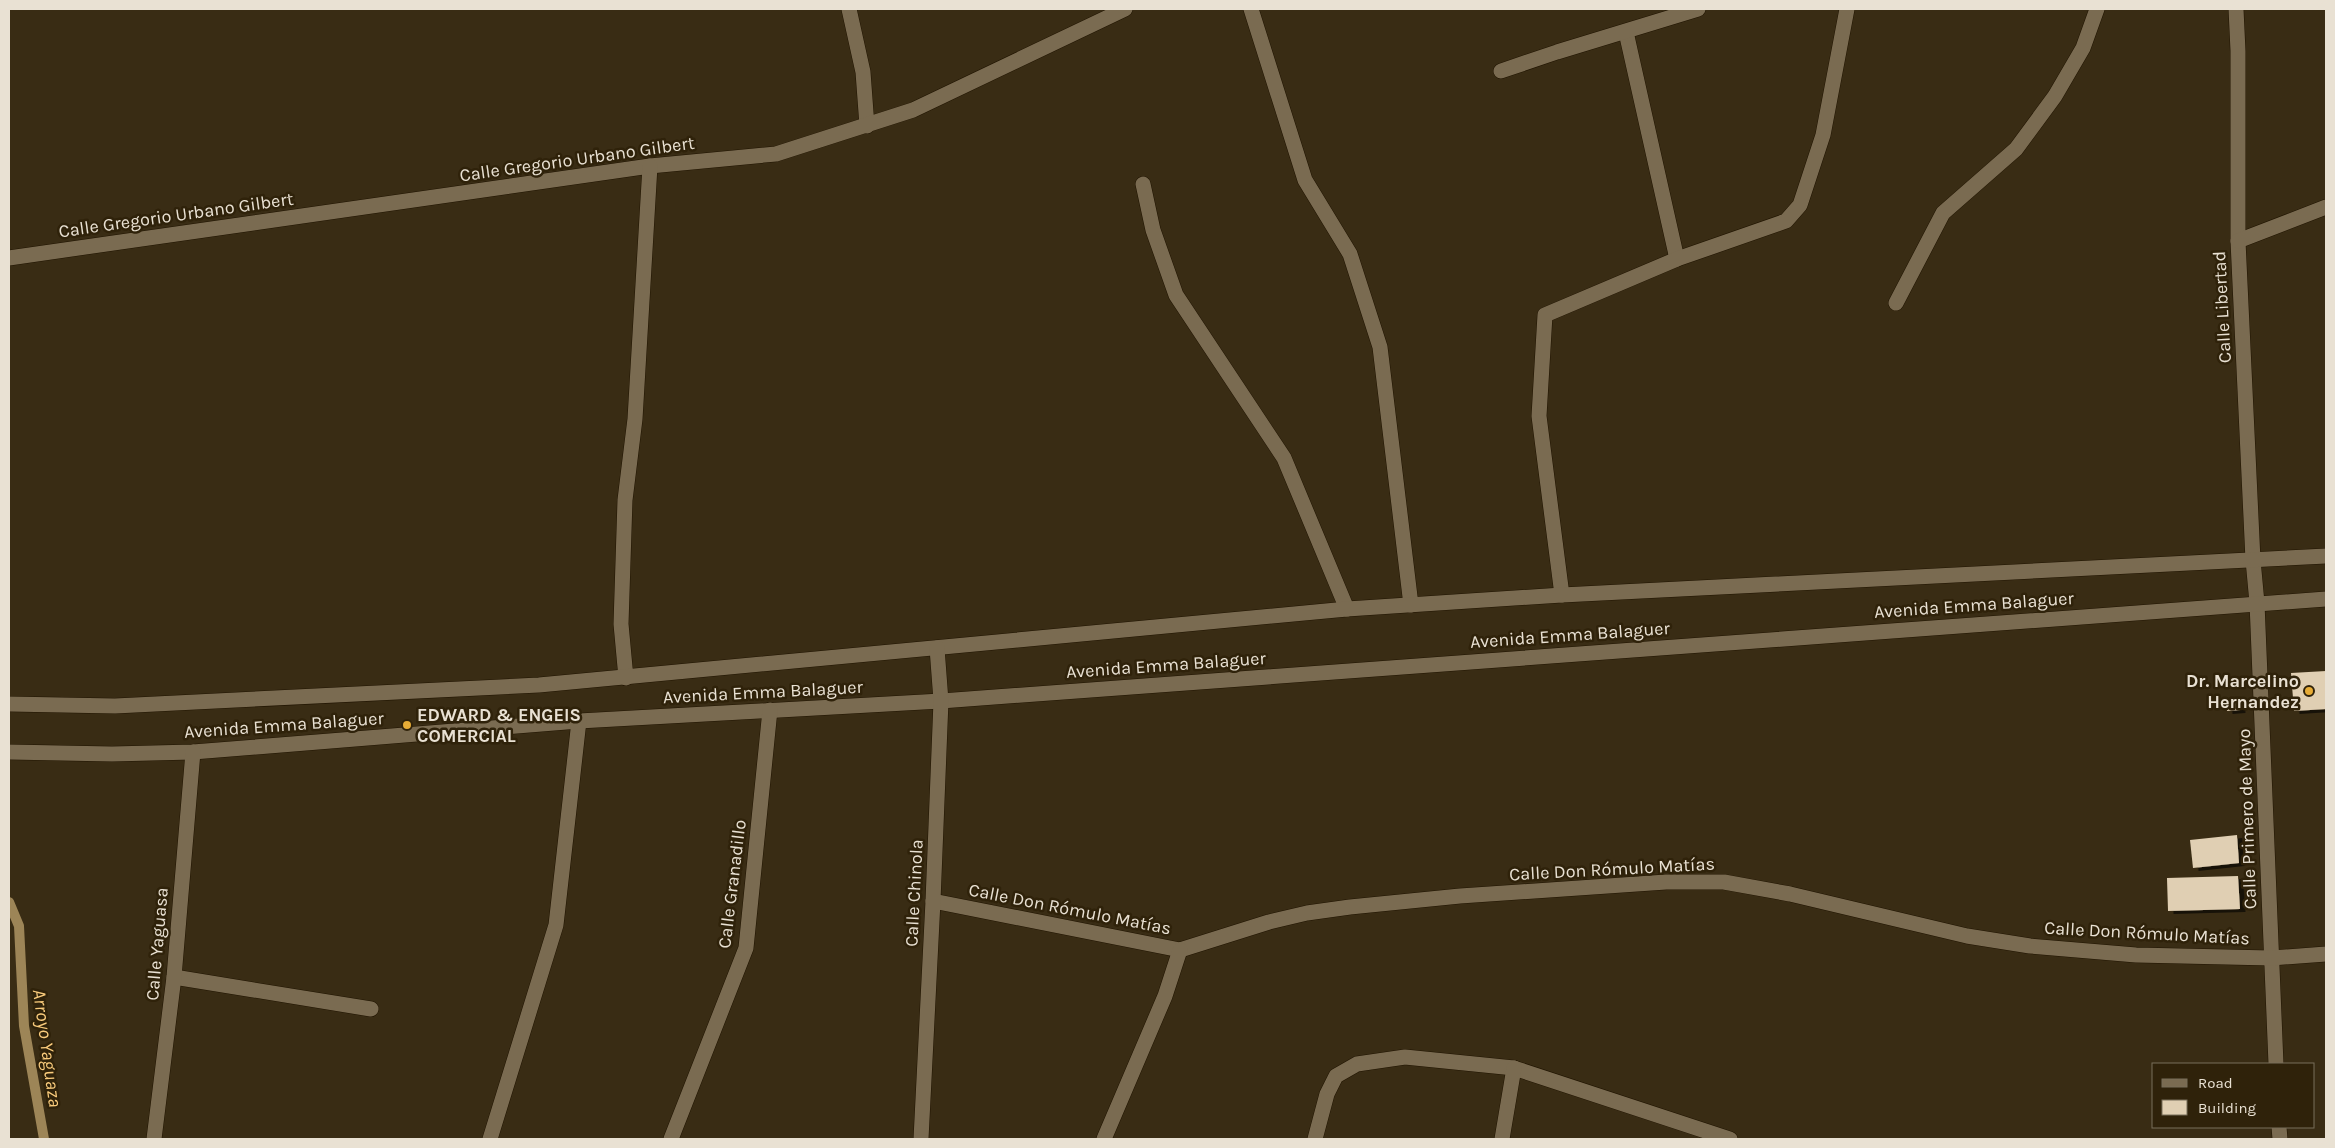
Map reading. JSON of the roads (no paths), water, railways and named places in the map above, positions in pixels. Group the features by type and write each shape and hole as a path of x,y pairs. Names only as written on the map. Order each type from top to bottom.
{"street":[{"path":"848,9 863,72 867,126"},
{"name":"Calle Gregorio Urbano Gilbert","path":"9,258 650,166 776,154 912,110 1125,9"},
{"path":"1251,9 1305,180 1350,254 1380,347 1411,605"},
{"path":"1501,72 1698,9"},
{"path":"1562,595 1539,416 1545,315 1677,260 1786,221 1800,205 1823,135 1846,9"},
{"path":"1896,303 1943,213 2016,149 2055,96 2083,48 2097,9"},
{"name":"Calle Libertad","path":"2236,9 2238,51 2238,241 2253,560 2257,603"},
{"path":"1626,32 1677,260"},
{"path":"626,678 621,624 625,500 635,419 650,166"},
{"path":"1143,184 1153,230 1176,295 1284,458 1347,609"},
{"path":"2238,241 2326,207"},
{"name":"Avenida Emma Balaguer","path":"9,704 115,706 539,685 1347,609 1562,595 2326,556"},
{"name":"Avenida Emma Balaguer","path":"9,752 112,754 194,752 579,722 941,701 2326,599"},
{"name":"Calle Primero de Mayo","path":"2257,603 2276,1063"},
{"name":"Calle Chinola","path":"920,1139 933,901 941,701 937,648"},
{"name":"Calle Granadillo","path":"671,1139 746,948 770,710"},
{"path":"490,1139 556,925 579,722"},
{"name":"Calle Yaguasa","path":"154,1139 174,977 194,752"},
{"name":"Calle Don Rómulo Matías","path":"933,901 1180,950 1269,922 1307,913 1350,907 1460,896 1666,882 1724,882 1790,894 1966,936 2030,946 2136,955 2271,958 2326,954"},
{"path":"1104,1139 1165,996 1180,950"},
{"path":"174,977 371,1009"},
{"path":"1315,1139 1327,1094 1336,1076 1358,1064 1405,1057 1514,1068 1730,1139"},
{"path":"1502,1139 1514,1068"}],"waterway":[{"name":"Arroyo Yaguaza","path":"9,902 19,926 24,1026 44,1139"}],"place":[{"name":"Dr. Marcelino Hernandez","path":"2309,691"},
{"name":"EDWARD & ENGElS COMERCIAL","path":"407,725"}]}
